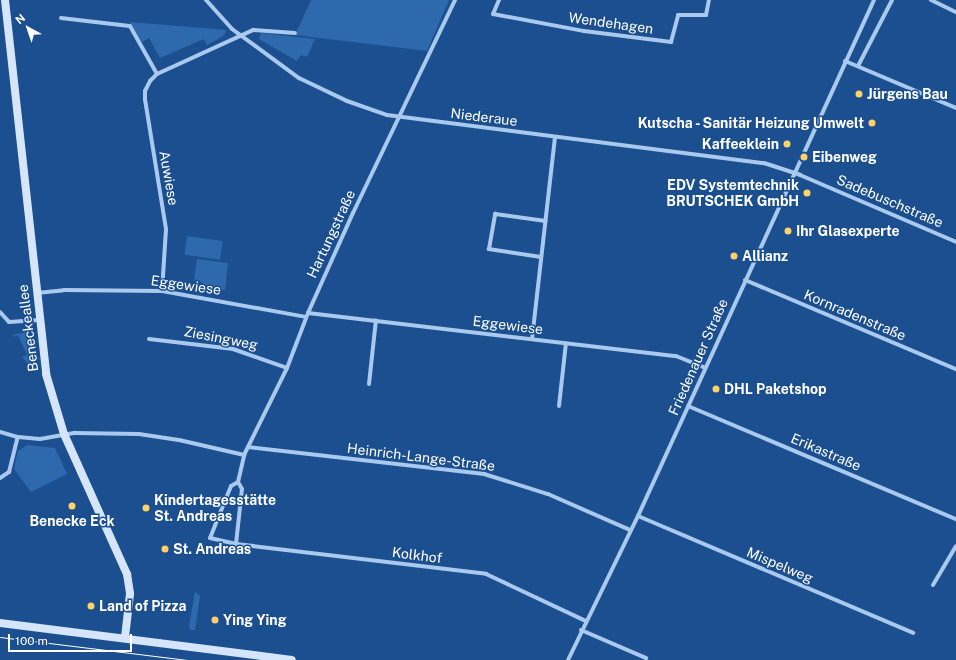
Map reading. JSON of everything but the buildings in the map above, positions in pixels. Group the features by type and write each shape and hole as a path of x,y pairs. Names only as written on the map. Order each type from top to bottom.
{"street":[{"name":"Beneckeallee","path":"5,0 39,320 48,381 64,434 127,574 130,594 125,637"},
{"name":"Niederaue","path":"206,0 240,35 274,62 320,90 398,118 764,163 792,173"},
{"name":"Hartungstraße","path":"236,544 210,538 231,486 238,482 244,455 287,368 307,315 398,118 455,0"},
{"name":"Wendehagen","path":"499,0 493,14 584,31 671,42 678,15 706,15 709,0"},
{"name":"Friedenauer Straße","path":"568,660 581,630 638,516 792,173 874,0"},
{"path":"858,66 892,0"},
{"path":"930,0 956,12"},
{"path":"61,18 130,26 157,74 253,30 295,33"},
{"path":"846,60 956,108"},
{"name":"Auwiese","path":"157,74 150,81 145,100 166,229 162,290"},
{"path":"532,339 555,137"},
{"name":"Sadebuschstraße","path":"792,173 956,242"},
{"path":"541,257 489,249 495,214 546,221"},
{"name":"Kornradenstraße","path":"745,280 956,369"},
{"name":"Eggewiese","path":"36,293 64,290 162,290 307,315 376,320 676,356 705,368"},
{"path":"0,312 9,322 39,320"},
{"path":"369,384 376,320"},
{"name":"Ziesingweg","path":"149,339 233,349 287,368"},
{"path":"559,406 566,344"},
{"name":"Erikastraße","path":"688,406 956,519"},
{"path":"0,432 18,437 40,439 64,434 105,432 139,434 179,440 244,455"},
{"path":"0,478 9,472 18,437"},
{"name":"Heinrich-Lange-Straße","path":"248,447 484,474 548,494 630,530"},
{"path":"236,544 242,489 238,482"},
{"name":"Mispelweg","path":"638,516 913,633"},
{"name":"Kolkhof","path":"236,544 486,574 586,621"},
{"path":"933,585 956,546"},
{"path":"0,623 125,637 292,660"},
{"path":"581,630 646,658"}],"shaded area":[{"path":"311,0 449,0 427,51 295,35"},
{"path":"130,22 226,30 226,32 222,37 207,45 204,39 160,58 149,38 142,42"},
{"path":"261,33 315,39 307,57 301,55 297,61 259,39"},
{"path":"187,236 223,241 220,260 184,255"},
{"path":"197,259 228,263 225,290 201,287 202,282 194,281"},
{"path":"26,332 31,364 29,365 22,357 27,355 18,335 14,337 12,335"},
{"path":"27,445 55,448 67,474 31,492 14,469 18,451"},
{"path":"195,592 200,596 195,630 190,630 189,626"}],"tram line":[{"path":"0,637 188,660"}],"place":[{"name":"Jürgens Bau","path":"859,94"},
{"name":"Kutscha - Sanitär Heizung Umwelt","path":"872,123"},
{"name":"Kaffeeklein","path":"787,144"},
{"name":"Eibenweg","path":"804,157"},
{"name":"EDV Systemtechnik BRUTSCHEK GmbH","path":"807,193"},
{"name":"Ihr Glasexperte","path":"788,231"},
{"name":"Allianz","path":"734,256"},
{"name":"DHL Paketshop","path":"716,389"},
{"name":"Benecke Eck","path":"72,506"},
{"name":"Kindertagesstätte St. Andreas","path":"146,508"},
{"name":"St. Andreas","path":"165,549"},
{"name":"Land of Pizza","path":"91,606"},
{"name":"Ying Ying","path":"215,620"}]}
